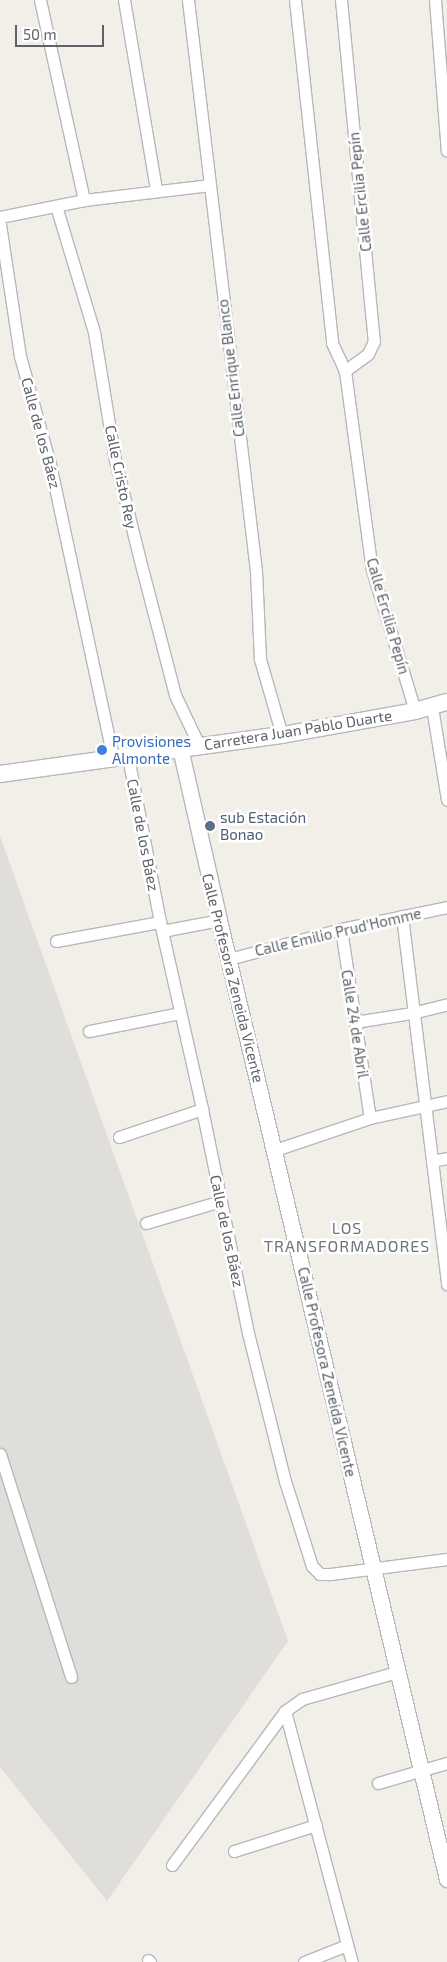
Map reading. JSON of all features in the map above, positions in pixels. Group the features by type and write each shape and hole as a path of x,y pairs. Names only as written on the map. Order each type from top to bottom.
{"main road":[{"name":"Carretera Juan Pablo Duarte","path":"0,772 121,758 199,745 282,735 440,705"}],"street":[{"path":"40,0 84,200"},
{"path":"124,0 156,190"},
{"name":"Calle Enrique Blanco","path":"188,0 224,319 256,571 260,659 282,735"},
{"name":"Calle Ercilia Pepín","path":"295,0 332,344 345,372 372,570 415,711"},
{"name":"Calle Ercilia Pepín","path":"340,0 374,341 368,354 345,372"},
{"path":"436,0 447,151"},
{"path":"0,217 84,200 210,184"},
{"name":"Calle Cristo Rey","path":"56,206 94,332 115,460 143,572 176,695 199,745"},
{"name":"Calle de los Báez","path":"0,224 20,356 50,464 161,927 202,1109 253,1352 285,1481 312,1566 320,1574 374,1570 447,1559"},
{"path":"440,705 446,792"},
{"name":"Calle Profesora Zeneida Vicente","path":"180,748 228,959 447,1879"},
{"name":"Calle Emilio Prud'Homme","path":"228,959 341,929 447,907"},
{"path":"402,916 412,1013 447,1278"},
{"path":"56,941 219,920"},
{"name":"Calle 24 de Abril","path":"341,929 370,1118"},
{"path":"354,1022 412,1013 447,1004"},
{"path":"88,1031 180,1013"},
{"path":"275,1150 370,1118 447,1101"},
{"path":"119,1137 202,1109"},
{"path":"432,1161 447,1158"},
{"path":"146,1223 221,1201"},
{"path":"0,1454 71,1677"},
{"path":"172,1865 285,1711 302,1699 397,1672"},
{"path":"285,1711 352,1962"},
{"path":"378,1783 447,1763"},
{"path":"234,1851 316,1825"},
{"path":"304,1962 347,1945"}],"shaded area":[{"path":"0,836 288,1641 107,1901 0,1767"}],"place":[{"name":"Provisiones Almonte","path":"102,750"},
{"name":"sub Estación Bonao","path":"210,826"}],"district":[{"name":"LOS TRANSFORMADORES","path":"347,1237"}]}
